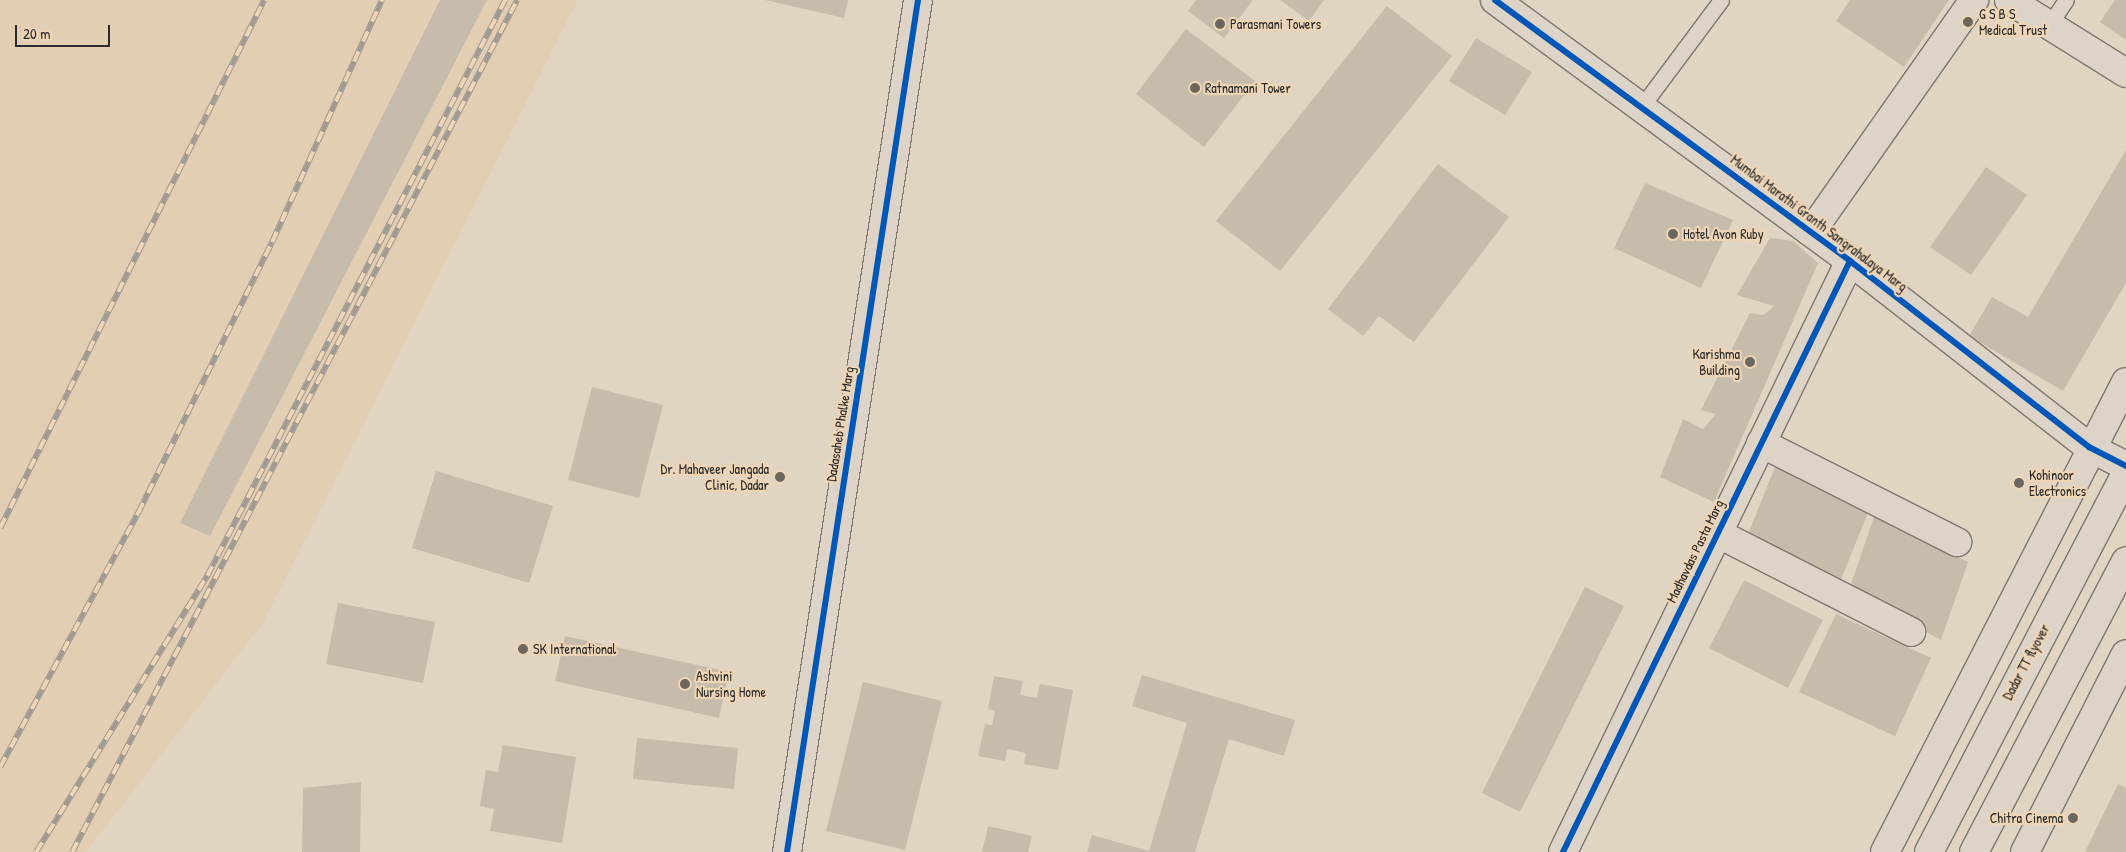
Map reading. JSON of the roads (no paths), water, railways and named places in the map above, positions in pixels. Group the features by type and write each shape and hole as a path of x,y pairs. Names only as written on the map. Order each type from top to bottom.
{"main road":[{"name":"Dadasaheb Phalke Marg","path":"787,852 918,0"},
{"name":"Mumbai Marathi Granth Sangrahalaya Marg","path":"1495,0 1642,106 1850,261 2089,447 2126,466"},
{"path":"1811,232 1974,0"},
{"path":"2009,0 2126,72"},
{"name":"Madhavdas Pasta Marg","path":"1563,852 1850,261"},
{"path":"1885,852 2089,447 2126,382"},
{"path":"1761,443 1957,542"},
{"name":"Dadar TT flyover","path":"1929,852 2126,474"},
{"path":"1717,533 1911,632"},
{"path":"1974,852 2126,561"},
{"path":"2025,852 2126,654"}],"lane":[{"path":"1642,106 1721,0"},
{"path":"2049,25 2066,0"}],"railway":[{"path":"0,528 264,0"},
{"path":"0,767 138,513 272,242 382,0"},
{"path":"36,852 207,576 505,0"},
{"path":"72,852 517,0"}],"place":[{"name":"G S B S Medical Trust","path":"1968,22"},
{"name":"Parasmani Towers","path":"1220,24"},
{"name":"Ratnamani Tower","path":"1195,88"},
{"name":"Hotel Avon Ruby","path":"1673,234"},
{"name":"Karishma Building","path":"1750,362"},
{"name":"Dr. Mahaveer Jangada Clinic, Dadar","path":"780,477"},
{"name":"Kohinoor Electronics","path":"2019,483"},
{"name":"SK International","path":"523,649"},
{"name":"Ashvini Nursing Home","path":"685,684"},
{"name":"Chitra Cinema","path":"2073,818"}]}
